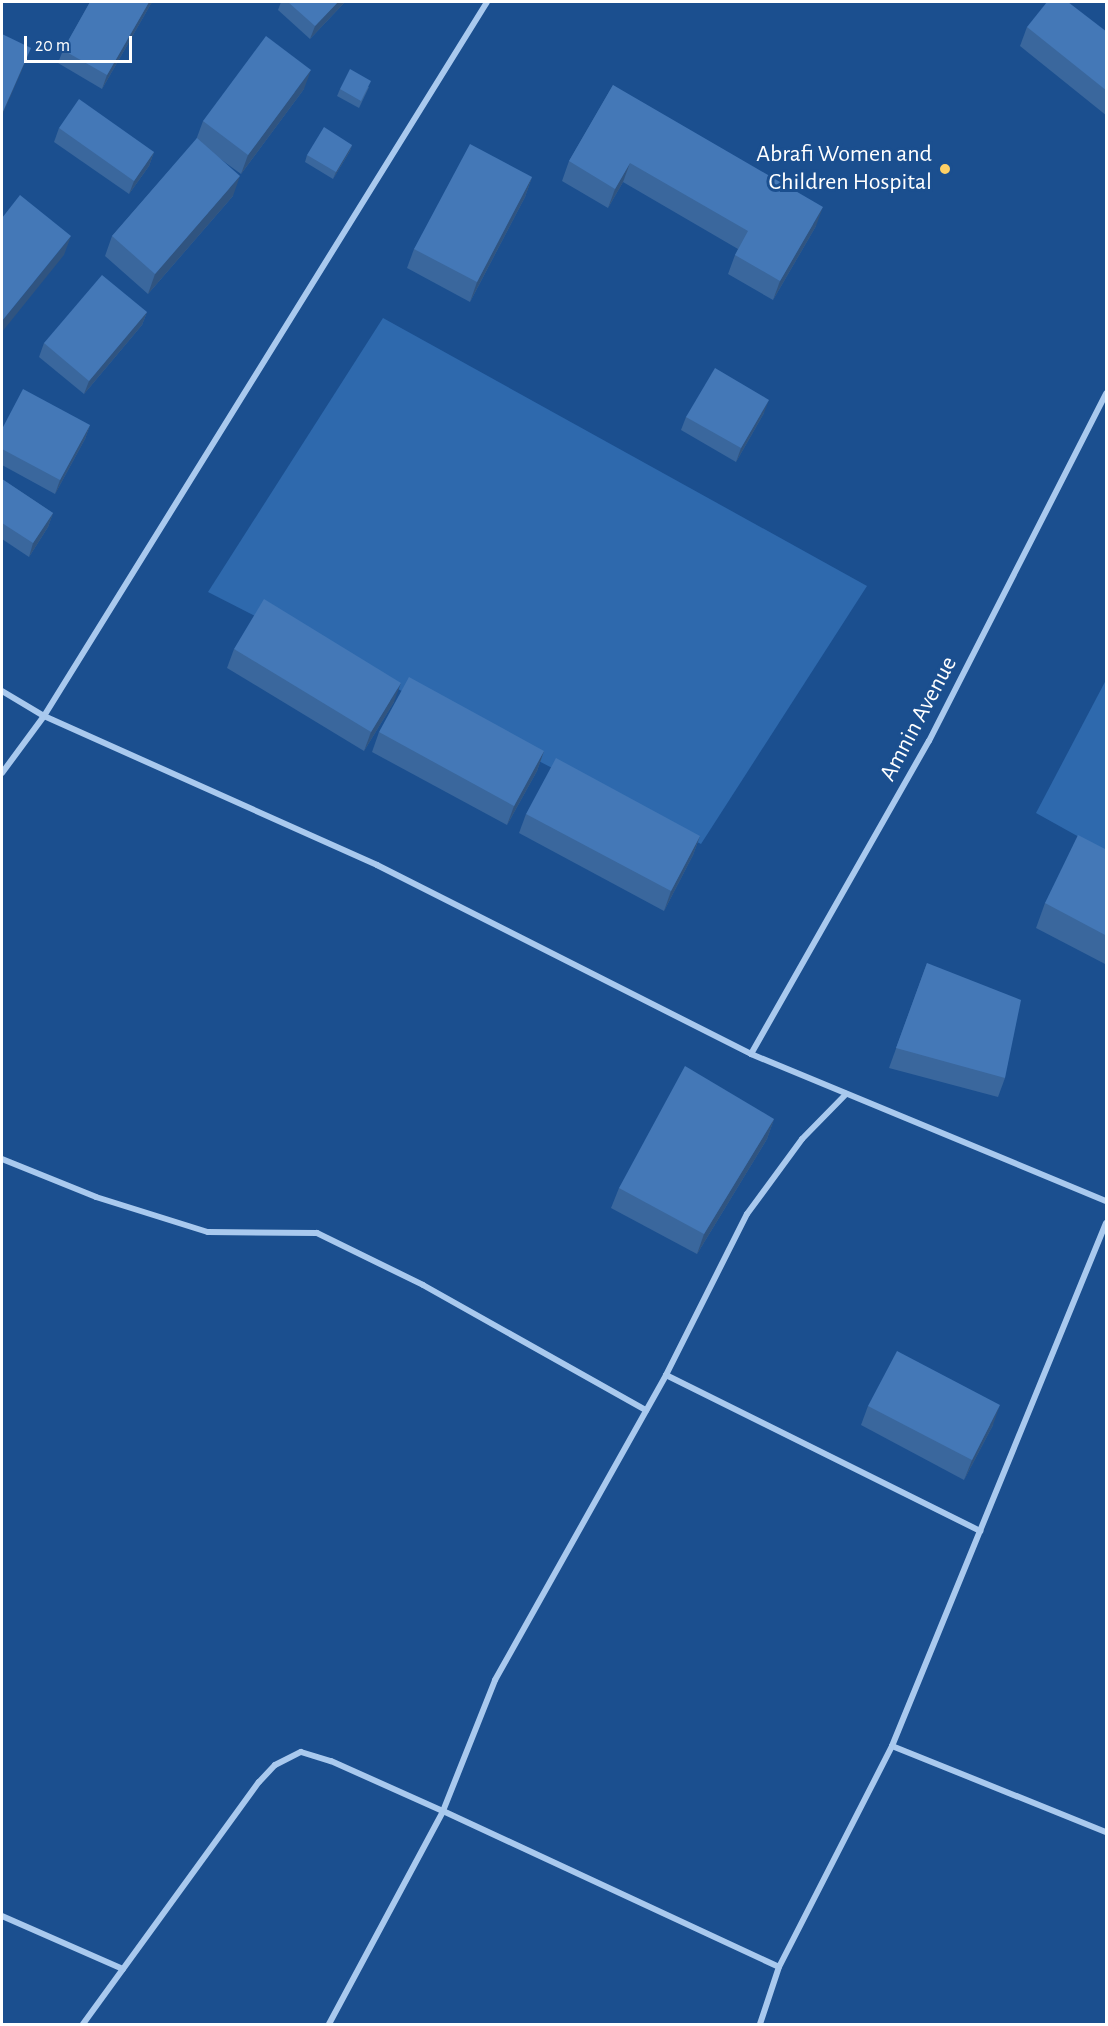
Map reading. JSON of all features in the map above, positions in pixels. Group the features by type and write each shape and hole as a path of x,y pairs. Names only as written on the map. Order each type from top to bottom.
{"street":[{"path":"2,773 44,716 487,2"},
{"name":"Amnin Avenue","path":"751,1054 929,741 1107,394"},
{"path":"2,691 44,716 377,865 751,1054 1107,1201"},
{"path":"329,2025 443,1811 495,1680 666,1375 747,1214 802,1139 846,1094"},
{"path":"2,1159 96,1197 208,1232 317,1233 423,1285 646,1410"},
{"path":"760,2025 779,1967 892,1746 1107,1223"},
{"path":"666,1375 980,1532"},
{"path":"892,1746 1107,1832"},
{"path":"83,2025 275,1765 301,1752 331,1761 443,1811 779,1967"},
{"path":"2,1916 123,1969"}],"shaded area":[{"path":"383,318 867,586 701,844 208,592"},
{"path":"1106,680 1106,852 1036,813"}],"building":[{"path":"90,2 149,2 107,75 63,50"},
{"path":"288,2 338,2 315,26"},
{"path":"1047,2 1068,2 1107,32 1107,91 1027,27"},
{"path":"2,34 31,48 2,114"},
{"path":"266,36 311,70 248,155 203,121"},
{"path":"350,69 371,81 361,101 340,89"},
{"path":"613,85 823,207 780,281 735,255 748,231 630,163 615,189 569,161"},
{"path":"79,99 154,152 134,181 59,128"},
{"path":"324,127 352,145 336,172 307,155"},
{"path":"197,138 240,176 155,274 112,236"},
{"path":"470,144 532,177 477,282 414,249"},
{"path":"20,195 71,236 2,321 2,218"},
{"path":"102,275 147,312 89,381 44,343"},
{"path":"715,368 769,400 741,448 686,417"},
{"path":"23,389 90,425 60,480 2,449 2,429"},
{"path":"2,479 53,513 33,543 2,523"},
{"path":"264,599 401,683 371,732 234,649"},
{"path":"409,677 544,751 514,806 379,732"},
{"path":"556,758 700,836 671,891 526,814"},
{"path":"1078,835 1107,850 1107,936 1045,903"},
{"path":"927,963 1021,1000 1005,1078 896,1048"},
{"path":"685,1066 774,1119 704,1234 619,1188"},
{"path":"897,1351 1000,1405 972,1460 868,1406"}],"place":[{"name":"Abrafi Women and Children Hospital","path":"945,169"}]}
